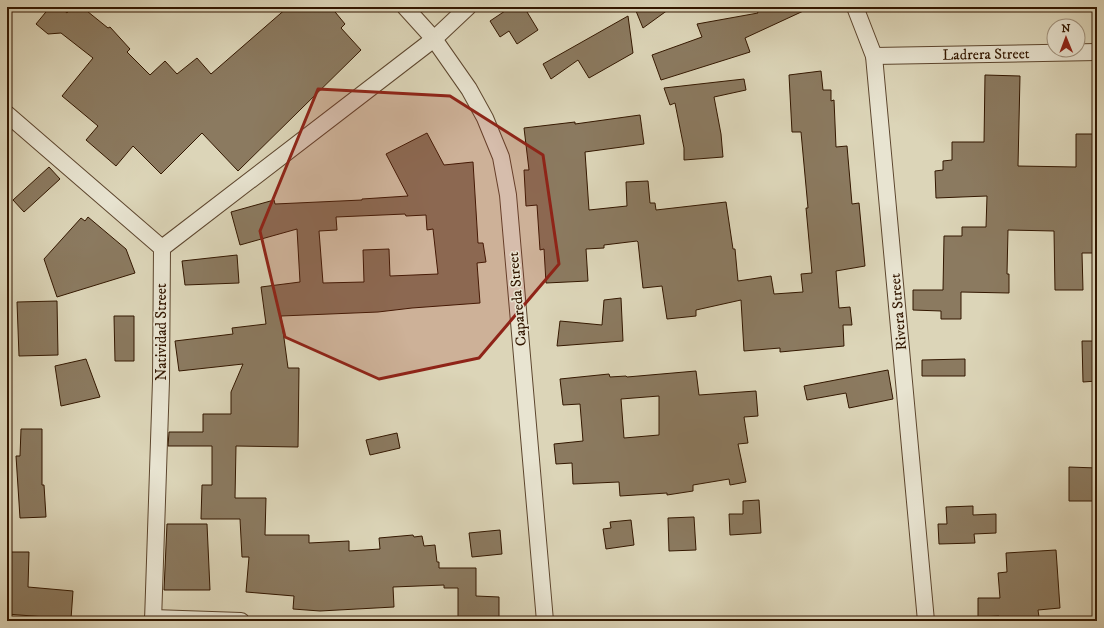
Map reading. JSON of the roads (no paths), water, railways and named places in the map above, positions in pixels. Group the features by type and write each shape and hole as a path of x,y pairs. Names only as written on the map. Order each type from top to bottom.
{"street":[{"name":"Capareda Street","path":"405,7 434,39 469,89 485,118 501,157 508,195 545,621"},
{"path":"7,114 162,248 434,39 468,7"},
{"name":"Rivera Street","path":"855,7 874,56 926,621"},
{"name":"Ladrera Street","path":"874,56 1097,52"},
{"name":"Natividad Street","path":"153,620 161,381 162,248"},
{"path":"153,620 241,621"}]}
